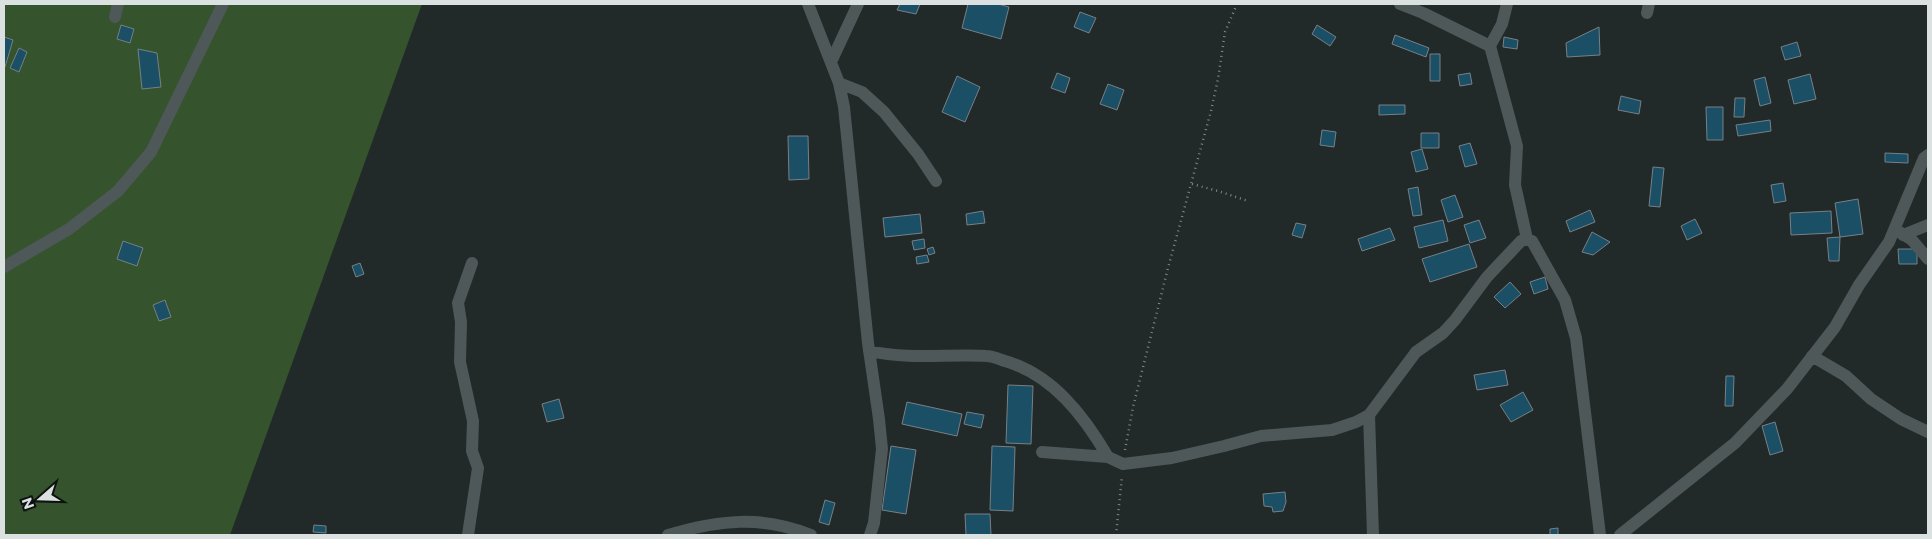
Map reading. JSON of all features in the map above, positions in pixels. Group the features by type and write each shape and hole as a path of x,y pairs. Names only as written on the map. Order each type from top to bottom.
{"street":[{"path":"115,17 118,4"},
{"path":"4,267 70,229 118,191 151,152 223,4"},
{"path":"808,4 839,83 845,117 869,351 882,449 874,523 870,535"},
{"path":"831,62 858,4"},
{"path":"1400,4 1423,13 1490,46"},
{"path":"1507,4 1502,24 1490,46 1517,146 1515,185 1527,239"},
{"path":"839,83 862,92 884,112 918,154 936,181"},
{"path":"1620,535 1735,443 1787,389 1835,327 1859,285 1889,242 1899,232 1924,158 1928,155"},
{"path":"1899,232 1928,225"},
{"path":"1899,232 1912,240 1928,259"},
{"path":"1042,452 1108,457 1123,464 1172,458 1261,436 1332,430 1356,422 1369,415 1416,352 1449,326 1487,277 1521,241 1527,239 1532,241 1565,300 1576,338 1583,408 1600,535"},
{"path":"468,535 478,468 472,450 473,421 460,362 461,322 458,303 472,263"},
{"path":"869,351 892,356 915,357 989,356 1014,363 1034,372 1079,413 1108,457"},
{"path":"1812,356 1846,376 1870,399 1901,419 1928,432"},
{"path":"1369,415 1373,535"},
{"path":"668,535 694,527 741,521 790,527 811,535"}],"path":[{"path":"1116,535 1123,464 1133,407 1218,80 1225,32 1237,4"},
{"path":"1192,184 1248,201"}],"green space":[{"path":"4,4 422,4 230,535 4,535"}],"building":[{"path":"900,4 920,4 916,14 897,10"},
{"path":"968,4 998,4 1009,7 1001,39 962,28"},
{"path":"1080,12 1096,18 1089,33 1074,27"},
{"path":"121,25 134,29 130,43 117,39"},
{"path":"1317,25 1336,37 1330,46 1312,34"},
{"path":"1599,27 1600,55 1567,57 1566,43"},
{"path":"1395,35 1429,48 1426,57 1392,44"},
{"path":"4,37 13,40 5,67 4,67"},
{"path":"1504,37 1518,40 1517,49 1503,47"},
{"path":"1797,42 1801,56 1785,60 1781,47"},
{"path":"19,48 27,52 19,72 10,68"},
{"path":"138,49 157,53 161,87 142,89"},
{"path":"1430,54 1440,54 1440,81 1430,81"},
{"path":"1057,73 1070,78 1065,93 1051,88"},
{"path":"1470,73 1472,84 1460,86 1458,75"},
{"path":"1810,74 1816,99 1794,104 1788,80"},
{"path":"957,76 980,87 965,122 942,112"},
{"path":"1765,77 1771,103 1760,106 1754,80"},
{"path":"1108,84 1124,90 1117,110 1100,104"},
{"path":"1621,96 1641,101 1639,114 1618,110"},
{"path":"1735,98 1745,98 1744,117 1734,117"},
{"path":"1379,105 1405,105 1405,114 1379,115"},
{"path":"1706,107 1723,107 1723,140 1707,140"},
{"path":"1770,120 1771,131 1738,136 1736,125"},
{"path":"1322,130 1336,132 1334,147 1320,145"},
{"path":"1421,133 1439,133 1439,148 1421,148"},
{"path":"788,136 808,136 809,179 789,180"},
{"path":"1470,143 1477,164 1465,167 1459,146"},
{"path":"1422,149 1428,169 1416,172 1411,152"},
{"path":"1885,153 1908,154 1908,163 1885,162"},
{"path":"1653,167 1664,168 1660,207 1649,206"},
{"path":"1783,183 1786,201 1774,203 1771,185"},
{"path":"1418,187 1422,215 1413,216 1408,189"},
{"path":"1455,195 1463,217 1448,222 1441,200"},
{"path":"1858,199 1863,234 1840,237 1835,203"},
{"path":"1590,210 1595,222 1570,232 1566,221"},
{"path":"983,211 985,223 967,225 966,214"},
{"path":"1831,211 1832,233 1791,235 1790,213"},
{"path":"920,214 922,233 885,237 883,218"},
{"path":"1695,219 1702,233 1687,240 1681,226"},
{"path":"1443,220 1448,241 1419,248 1414,227"},
{"path":"1479,220 1486,238 1470,243 1464,225"},
{"path":"1296,223 1306,225 1302,238 1292,235"},
{"path":"1390,228 1395,240 1362,251 1358,239"},
{"path":"1592,232 1610,242 1593,255 1582,252"},
{"path":"1840,237 1839,261 1829,261 1827,238"},
{"path":"924,239 925,248 914,250 912,241"},
{"path":"123,241 143,248 137,266 117,259"},
{"path":"1469,244 1477,267 1430,282 1422,259"},
{"path":"933,247 935,253 929,255 927,249"},
{"path":"1898,249 1917,249 1917,264 1899,264"},
{"path":"927,255 929,262 917,264 916,257"},
{"path":"360,263 364,274 356,277 352,266"},
{"path":"1545,277 1548,289 1534,294 1530,282"},
{"path":"1510,282 1521,294 1505,308 1494,297"},
{"path":"165,300 171,317 159,321 153,305"},
{"path":"1505,370 1508,385 1477,390 1474,375"},
{"path":"1726,376 1734,376 1733,406 1725,406"},
{"path":"1008,385 1033,386 1031,444 1006,443"},
{"path":"1523,392 1533,410 1511,422 1500,405"},
{"path":"559,399 564,418 547,422 542,404"},
{"path":"907,402 962,414 957,436 902,424"},
{"path":"967,412 984,415 981,428 964,424"},
{"path":"1775,422 1783,451 1770,455 1762,426"},
{"path":"891,446 916,450 906,514 882,510"},
{"path":"992,446 1015,447 1013,511 990,510"},
{"path":"1285,492 1286,502 1283,511 1273,512 1272,507 1264,506 1263,494"},
{"path":"825,500 835,503 829,525 819,522"},
{"path":"965,514 990,514 991,535 966,535"},
{"path":"314,525 326,526 326,533 313,532"},
{"path":"1558,528 1558,535 1550,535 1550,529"}]}
